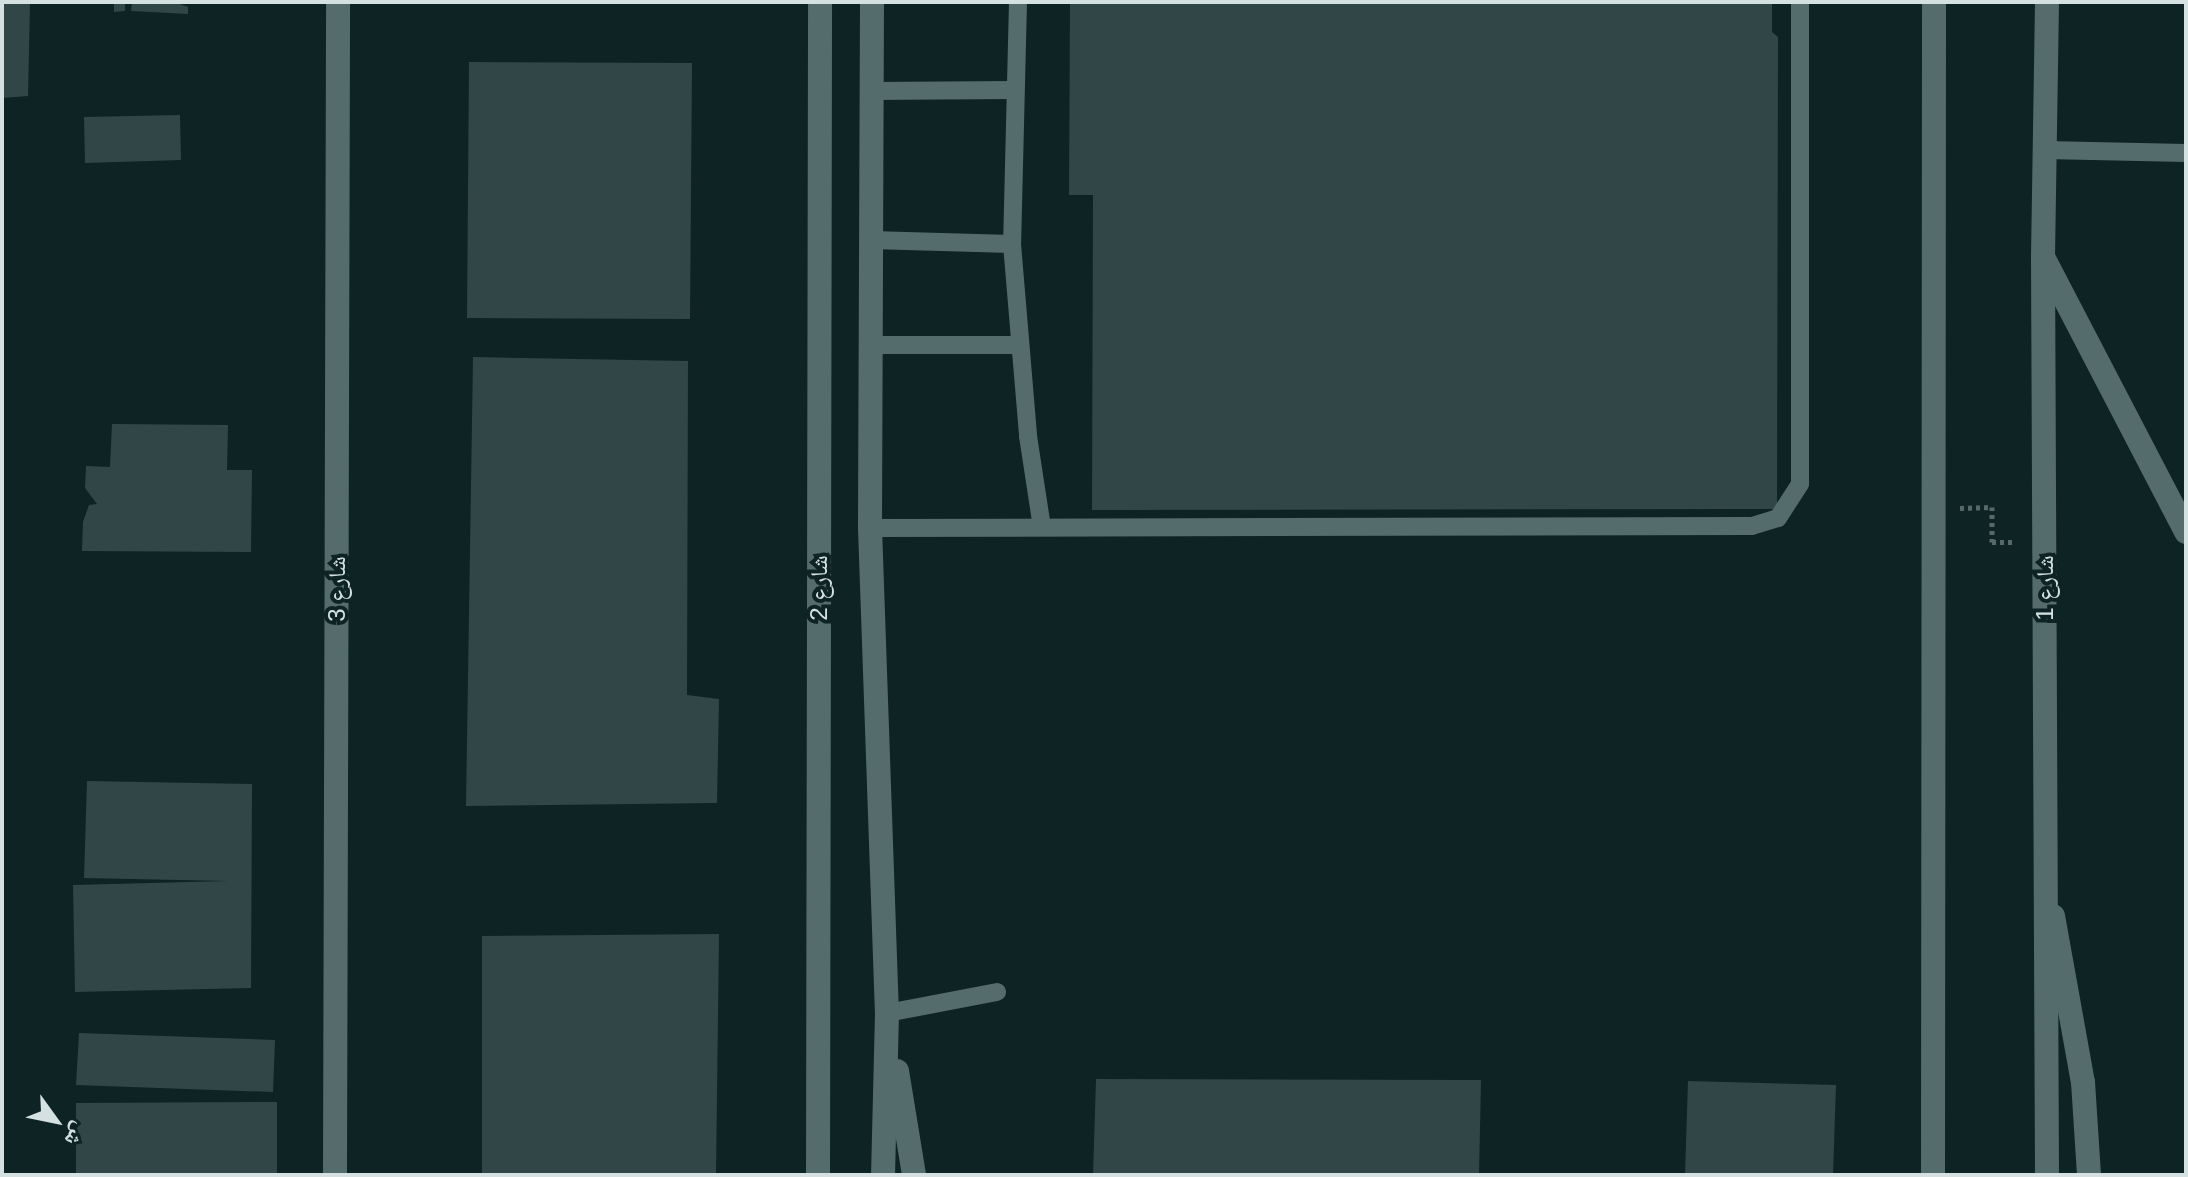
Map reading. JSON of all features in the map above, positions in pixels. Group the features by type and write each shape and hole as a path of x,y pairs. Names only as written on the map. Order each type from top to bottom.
{"street":[{"name":"شارع 3","path":"335,1175 338,2"},
{"name":"شارع 2","path":"818,1175 820,2"},
{"path":"872,2 870,528 887,1013 883,1175"},
{"path":"1933,1175 1934,2"},
{"name":"شارع 1","path":"2047,2 2043,257 2047,1175"},
{"path":"2043,257 2186,532"},
{"path":"2047,884 2083,1082 2089,1175"},
{"path":"887,1013 914,1175"}],"lane":[{"path":"1018,2 1012,90 1012,244 1018,345 1042,527"},
{"path":"870,528 1752,526 1778,518 1800,484 1800,2"},
{"path":"872,91 1012,90"},
{"path":"2045,150 2186,153"},
{"path":"871,240 1012,244"},
{"path":"871,345 1018,345"},
{"path":"887,1013 997,992"}],"path":[{"path":"1934,509 1992,507 1992,542 2045,542"}],"building":[{"path":"2,2 30,2 28,96 2,98"},
{"path":"125,2 125,11 114,12 114,4"},
{"path":"132,2 175,2 188,7 188,14 131,11"},
{"path":"1070,2 1772,2 1772,32 1778,37 1777,509 1092,510 1093,195 1069,195"},
{"path":"469,62 692,63 690,319 467,318"},
{"path":"180,115 181,160 85,163 84,117"},
{"path":"473,357 688,361 687,695 719,699 717,803 466,806"},
{"path":"112,424 228,425 227,470 252,470 251,552 82,551 83,522 89,505 97,504 85,488 86,466 110,467"},
{"path":"87,781 252,784 251,988 75,992 73,885 228,881 84,878"},
{"path":"719,934 716,1175 482,1175 482,936"},
{"path":"79,1033 275,1040 273,1092 76,1085"},
{"path":"1096,1079 1481,1080 1479,1175 1093,1175"},
{"path":"1688,1081 1836,1085 1833,1175 1685,1175"},
{"path":"277,1102 277,1175 76,1175 76,1103"}]}
